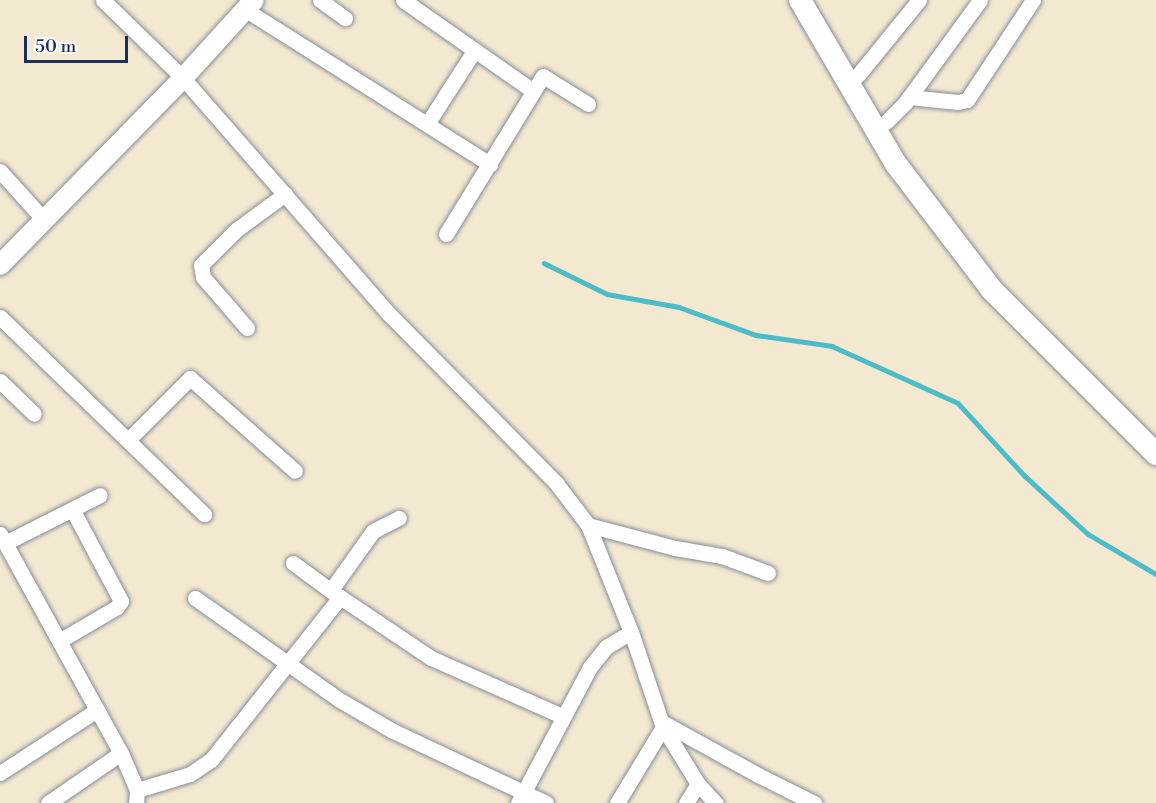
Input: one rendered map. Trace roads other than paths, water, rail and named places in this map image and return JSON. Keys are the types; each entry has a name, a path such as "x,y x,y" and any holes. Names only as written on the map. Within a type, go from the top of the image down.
{"main road":[{"path":"800,0 896,164 990,287 1156,454"},
{"path":"814,0 906,157 1001,282 1156,438"}],"street":[{"path":"103,0 183,78 389,314 556,483 588,525 631,632 663,724 698,784 716,803"},
{"path":"320,0 345,18"},
{"path":"403,0 532,91"},
{"path":"858,75 919,0"},
{"path":"886,122 909,97 981,0"},
{"path":"909,97 958,102 967,100 1033,0"},
{"path":"0,265 183,78 250,5 490,164"},
{"path":"427,124 474,51"},
{"path":"446,234 543,76 588,104"},
{"path":"0,171 45,221"},
{"path":"247,328 202,277 201,265 236,230 285,194"},
{"path":"0,317 204,514"},
{"path":"128,440 190,378 295,471"},
{"path":"0,381 34,414"},
{"path":"100,495 3,539 121,753 136,796 200,769 288,662 335,594 373,531 399,518"},
{"path":"59,641 117,607 121,601 72,509"},
{"path":"588,525 675,548 722,556 768,573"},
{"path":"293,563 431,658 562,716"},
{"path":"195,598 338,699 520,798 546,803"},
{"path":"520,798 562,716 597,656 631,632"},
{"path":"0,773 97,710"},
{"path":"617,803 663,724"},
{"path":"663,724 758,776 814,803"},
{"path":"48,803 121,753"},
{"path":"686,803 698,784"}],"waterway":[{"path":"544,263 607,294 679,307 756,335 832,346 958,403 1025,476 1088,534 1156,574"}]}
